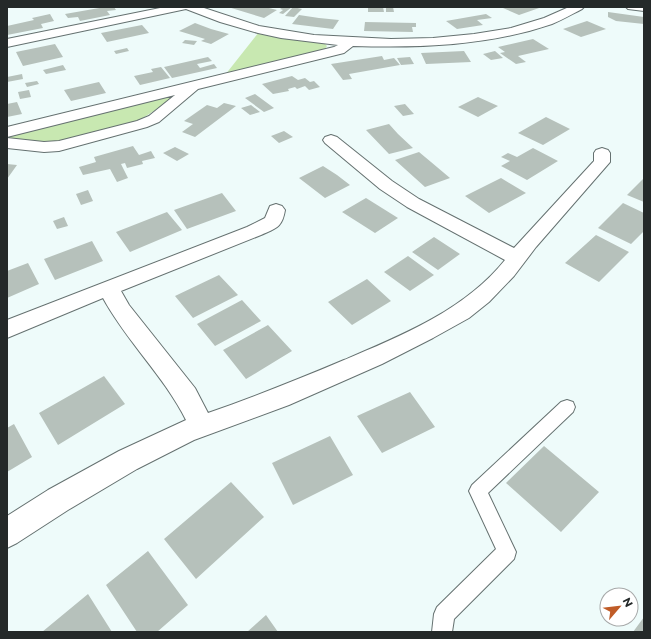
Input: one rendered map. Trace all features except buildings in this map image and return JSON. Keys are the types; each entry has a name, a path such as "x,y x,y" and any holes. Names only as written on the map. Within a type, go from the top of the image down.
{"street":[{"path":"7,43 182,7"},
{"path":"191,7 233,22 282,34 353,41 440,41 476,38 552,20 578,7"},
{"path":"632,7 644,8"},
{"path":"7,132 339,50 353,41"},
{"path":"7,144 44,147 59,146 142,124 154,119 195,85"},
{"path":"331,140 386,185 413,203 517,258"},
{"path":"7,533 58,500 128,460 185,432 280,398 374,357 425,332 461,312 481,297 517,258 529,242 602,162 602,153"},
{"path":"7,329 254,231 274,221 276,210"},
{"path":"108,288 121,311 186,395 202,426"}],"lane":[{"path":"442,632 444,614 507,552 478,491 567,407"}],"green space":[{"path":"259,32 323,42 327,46 325,49 225,75"},
{"path":"168,96 172,97 173,99 138,121 57,142 9,140 9,138 13,135"}]}
